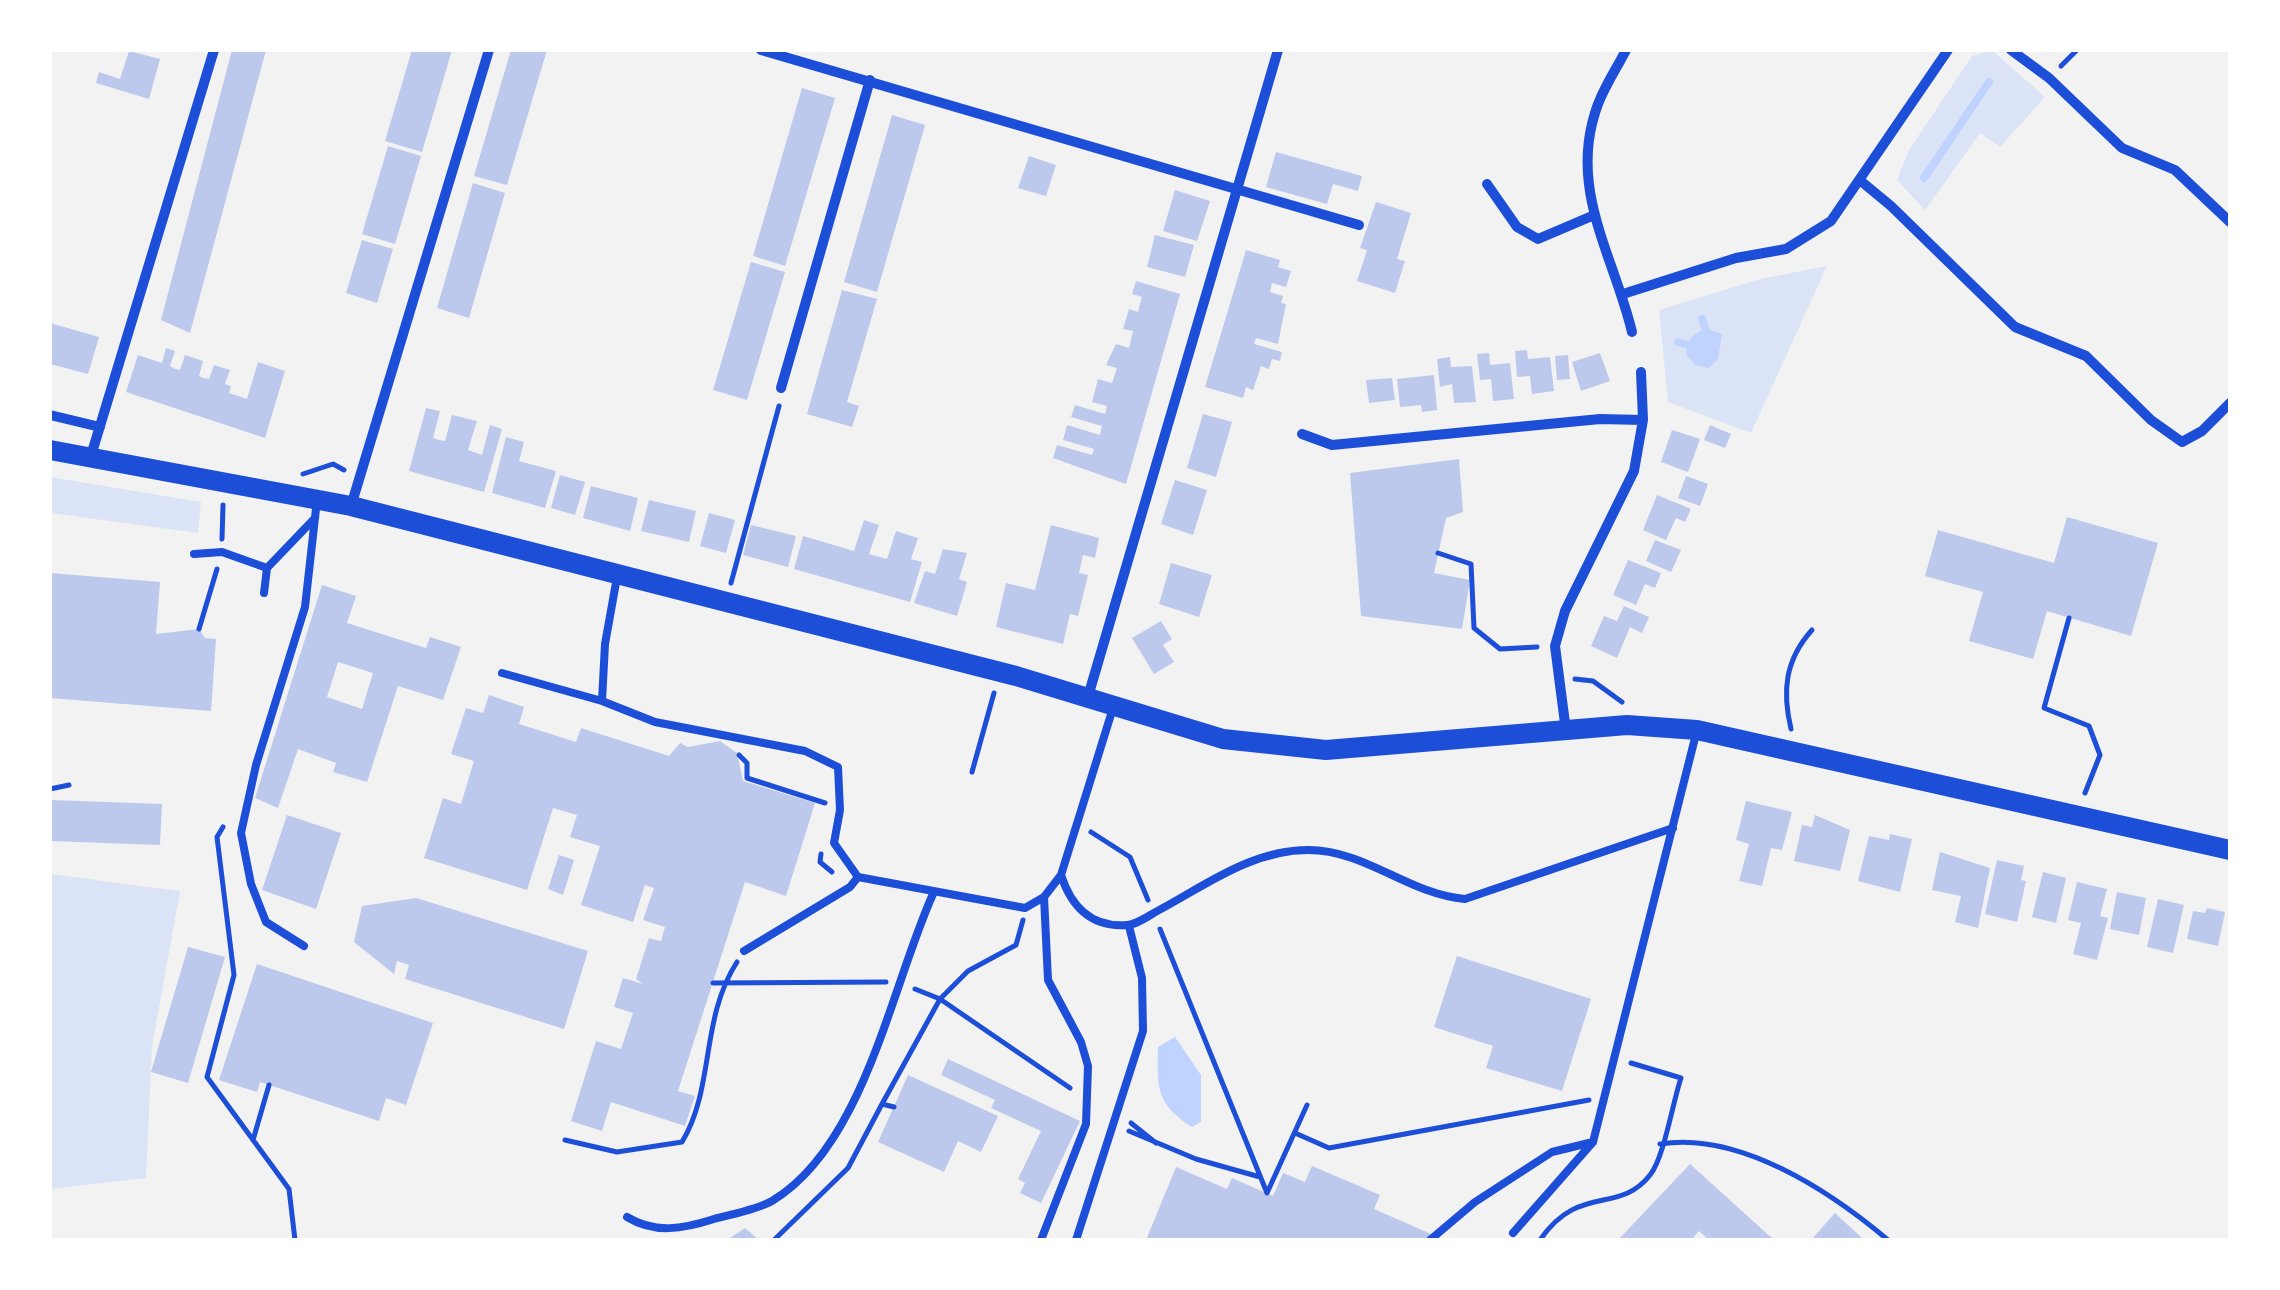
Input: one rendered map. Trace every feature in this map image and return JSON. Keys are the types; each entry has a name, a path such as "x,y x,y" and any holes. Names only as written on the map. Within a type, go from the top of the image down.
{"main road":[{"path":"50,450 316,509 350,506 1016,676 1223,738 1326,750 1627,725 1698,730 1789,742 2230,850"}],"street":[{"path":"90,458 214,50"},
{"path":"350,506 489,50"},
{"path":"761,50 1359,225"},
{"path":"1087,700 1278,50"},
{"path":"1626,50 1595,110 1584,155 1592,216 1623,294 1632,332"},
{"path":"1623,294 1736,258 1786,250 1831,221 1862,182 1948,50"},
{"path":"2010,50 2049,78 2122,148 2175,170 2230,222"},
{"path":"782,388 870,80"},
{"path":"1862,182 1892,206 2015,327 2086,356 2152,420 2182,442 2202,430 2230,402"},
{"path":"1487,184 1517,227 1538,239 1592,216"},
{"path":"1566,731 1555,646 1565,611 1634,471 1643,420 1641,372"},
{"path":"50,415 100,426"},
{"path":"1302,434 1332,445 1600,418 1643,420"}],"lane":[{"path":"264,594 267,568 316,509"},
{"path":"304,946 266,922 251,884 241,834 256,765 305,606 316,509"},
{"path":"194,554 222,552 267,568"},
{"path":"602,701 604,644 618,573"},
{"path":"502,673 602,701 655,722 805,751 838,767 840,810 834,843 858,877 933,894 1025,908 1044,897 1061,876 1113,708"},
{"path":"1513,1233 1592,1142 1698,730"},
{"path":"1061,876 1070,903 1096,920 1129,926 1257,858 1301,850 1341,851 1440,897 1465,899 1673,828"},
{"path":"744,951 850,886 858,877"},
{"path":"627,1217 646,1229 695,1225 770,1202 804,1176 831,1141 861,1084 933,894"},
{"path":"1041,1240 1086,1124 1088,1066 1081,1042 1048,980 1044,897"},
{"path":"1076,1240 1143,1032 1142,978 1129,926"},
{"path":"1430,1240 1474,1202 1552,1152 1592,1142"}],"path":[{"path":"734,574 782,388"},
{"path":"1438,553 1471,564 1474,628 1500,648 1555,646"},
{"path":"2069,618 2044,708 2089,726 2100,755 2082,800 2094,803"},
{"path":"1789,742 1787,670 1812,630"},
{"path":"1574,678 1593,682 1625,706"},
{"path":"979,689 1004,696"},
{"path":"972,772 994,694"},
{"path":"737,753 747,763 747,778 825,802 824,822"},
{"path":"50,789 68,785"},
{"path":"1094,820 1091,832 1130,857 1268,1194 1307,1105"},
{"path":"822,842 820,862 850,886"},
{"path":"774,1240 848,1168 940,999 968,971 1016,945 1024,918"},
{"path":"565,1140 617,1152 682,1142 700,1102 704,1055 722,984 744,951"},
{"path":"713,983 898,982 940,999 1055,1080 1086,1096"},
{"path":"1540,1240 1555,1218 1583,1201 1620,1198 1651,1175 1680,1078 1631,1064 1638,1038 1621,1034"},
{"path":"1295,1133 1329,1148 1590,1100 1594,1082"},
{"path":"253,1141 269,1085"},
{"path":"882,1104 894,1107"},
{"path":"1117,1111 1156,1143"},
{"path":"1112,1124 1156,1143 1261,1177"},
{"path":"1660,1144 1687,1140 1732,1148 1838,1198 1888,1240"}],"shaded area":[{"path":"1992,50 2045,97 2000,147 1980,133 1925,210 1897,180 1909,150 1972,56"},
{"path":"1827,266 1751,433 1668,402 1659,310 1760,279"},
{"path":"50,477 201,502 198,533 50,513"},
{"path":"50,874 180,891 152,1047 146,1178 50,1189"}],"water":[{"path":"1705,328 1722,334 1718,359 1709,368 1695,365 1686,354 1690,338"},
{"path":"1175,1037 1201,1075 1201,1122 1192,1127 1171,1111 1159,1084 1158,1047"}],"building":[{"path":"232,50 266,50 190,333 161,320"},
{"path":"412,50 452,50 422,152 385,141"},
{"path":"511,50 547,50 507,185 474,176"},
{"path":"129,51 160,59 149,99 96,83 99,72 120,79"},
{"path":"802,88 835,98 785,266 753,256"},
{"path":"892,115 925,125 877,292 844,282"},
{"path":"388,146 421,156 395,244 362,234"},
{"path":"1276,152 1362,176 1358,191 1333,184 1327,204 1266,187"},
{"path":"1029,156 1056,165 1046,196 1018,188"},
{"path":"473,183 505,193 469,318 437,308"},
{"path":"1175,190 1210,201 1197,241 1163,231"},
{"path":"1376,202 1411,213 1397,259 1405,261 1395,293 1357,281 1367,250 1360,248"},
{"path":"1155,235 1194,245 1185,277 1147,267"},
{"path":"362,240 393,249 377,303 346,293"},
{"path":"1246,250 1280,260 1278,267 1291,271 1286,287 1272,283 1270,292 1283,296 1281,303 1286,304 1278,344 1256,338 1254,344 1282,352 1280,361 1272,359 1269,369 1261,366 1253,390 1246,387 1243,398 1205,387"},
{"path":"751,262 785,272 747,400 713,390"},
{"path":"1136,281 1180,294 1126,484 1053,458 1057,445 1092,455 1094,449 1063,440 1067,425 1100,435 1102,426 1071,417 1075,405 1105,414 1107,406 1092,402 1098,379 1112,383 1117,368 1106,365 1116,344 1129,348 1133,331 1123,329 1129,309 1138,312 1142,297 1132,294"},
{"path":"842,290 877,299 847,402 859,406 852,427 807,414"},
{"path":"50,323 99,337 88,374 50,364"},
{"path":"166,348 175,351 170,366 175,369 180,370 185,355 203,361 199,376 203,378 209,379 214,365 230,370 225,384 231,386 229,393 247,399 258,362 285,371 265,438 126,392 138,355 162,363"},
{"path":"1527,350 1528,359 1550,357 1554,391 1532,394 1530,376 1517,377 1515,351"},
{"path":"1489,353 1490,365 1510,363 1514,399 1493,401 1491,379 1480,380 1477,354"},
{"path":"1600,353 1610,381 1581,391 1572,362"},
{"path":"1568,355 1570,379 1557,380 1555,356"},
{"path":"1450,357 1451,367 1472,366 1476,402 1454,403 1452,384 1440,387 1437,359"},
{"path":"1434,375 1437,410 1422,412 1421,405 1400,407 1397,379"},
{"path":"1392,378 1395,400 1369,403 1366,380"},
{"path":"426,408 440,411 433,438 439,440 445,441 452,415 477,421 468,450 482,455 490,425 502,429 484,492 409,471"},
{"path":"1203,414 1232,422 1216,477 1187,468"},
{"path":"1710,425 1731,434 1725,448 1704,440"},
{"path":"1672,430 1700,439 1688,472 1661,462"},
{"path":"506,437 524,442 519,461 556,471 545,508 492,493"},
{"path":"1459,459 1463,512 1446,518 1434,573 1470,580 1462,629 1361,616 1350,473"},
{"path":"560,475 585,482 575,515 551,508"},
{"path":"1686,476 1708,484 1700,506 1678,498"},
{"path":"1175,480 1207,490 1193,535 1161,524"},
{"path":"591,486 638,498 630,531 583,518"},
{"path":"1657,495 1691,509 1685,522 1676,518 1666,540 1643,530"},
{"path":"649,500 696,511 689,542 641,531"},
{"path":"709,513 735,520 726,553 700,546"},
{"path":"2067,517 2158,543 2131,636 2047,611 2033,659 1969,641 1983,592 1925,576 1938,530 2054,563"},
{"path":"864,520 879,525 869,554 887,559 896,531 918,538 911,559 922,562 910,602 794,569 803,536 854,551"},
{"path":"751,525 796,536 788,567 743,555"},
{"path":"1051,525 1099,538 1095,558 1083,555 1079,573 1088,575 1078,616 1070,614 1063,644 996,627 1006,583 1035,590"},
{"path":"1655,540 1681,550 1671,572 1646,561"},
{"path":"943,549 967,553 959,579 967,582 957,616 914,603 925,571 935,574"},
{"path":"1628,560 1661,573 1655,588 1645,584 1636,605 1613,595"},
{"path":"1171,563 1212,575 1199,617 1159,604"},
{"path":"50,573 160,582 156,634 199,629 205,638 216,639 211,711 50,698"},
{"path":"322,585 356,596 347,623 426,648 430,637 461,647 443,700 398,686 367,782 333,772 336,763 298,749 278,808 255,798","holes":["338,662 373,673 362,709 327,697"]},
{"path":"1624,606 1649,617 1642,633 1630,627 1617,658 1591,646 1604,616 1617,621"},
{"path":"1161,621 1172,639 1163,645 1174,662 1154,674 1132,638"},
{"path":"489,695 524,707 519,724 576,742 581,728 669,756 680,743 688,747 720,741 737,753 743,781 815,803 786,896 745,882 678,1091 695,1096 685,1126 611,1102 602,1131 571,1121 596,1041 621,1049 633,1013 614,1007 623,978 643,984 636,979 649,938 661,941 665,927 643,920 654,888 645,885 633,922 581,905 600,846 570,837 577,815 553,808 527,890 424,858 443,798 461,804 474,761 451,754 466,708 483,713"},
{"path":"50,800 162,804 160,845 50,841"},
{"path":"1746,801 1792,812 1782,850 1771,848 1762,886 1739,881 1749,844 1736,840"},
{"path":"287,815 341,833 316,909 262,890"},
{"path":"1815,815 1850,830 1840,871 1794,861 1802,825 1812,827"},
{"path":"1890,834 1912,839 1900,892 1858,881 1869,836 1889,840"},
{"path":"1940,852 1990,868 1978,928 1955,922 1961,896 1932,890"},
{"path":"559,855 574,860 563,895 548,889"},
{"path":"1997,860 2024,866 2021,880 2026,881 2017,922 1985,914"},
{"path":"2043,872 2066,878 2056,923 2032,917"},
{"path":"2077,882 2107,889 2100,916 2108,918 2097,960 2073,954 2081,923 2068,920"},
{"path":"2117,892 2146,898 2139,935 2110,929"},
{"path":"416,898 588,951 564,1029 405,979 409,965 397,961 394,974 354,942 362,906"},
{"path":"2158,899 2184,905 2173,953 2147,947"},
{"path":"2207,908 2225,912 2218,946 2187,939 2193,911 2205,913"},
{"path":"188,947 225,957 188,1083 151,1072"},
{"path":"1457,956 1591,999 1562,1091 1486,1068 1493,1046 1434,1027"},
{"path":"257,964 433,1023 406,1105 386,1098 379,1121 260,1082 257,1092 219,1080"},
{"path":"948,1059 1080,1121 1041,1203 1020,1193 1025,1183 1018,1179 1041,1131 991,1108 995,1100 941,1075"},
{"path":"908,1075 998,1116 981,1152 958,1141 944,1172 878,1142"},
{"path":"1690,1164 1774,1240 1709,1240 1699,1231 1691,1240 1618,1240"},
{"path":"1312,1166 1380,1195 1374,1209 1445,1240 1146,1240 1176,1167 1227,1189 1232,1178 1273,1196 1283,1173 1305,1182"},
{"path":"1835,1213 1864,1240 1811,1240"},
{"path":"745,1228 759,1240 727,1240"}],"waterway":[{"path":"1924,178 1989,82"},
{"path":"1702,319 1705,328"},
{"path":"1678,342 1688,345"}]}
